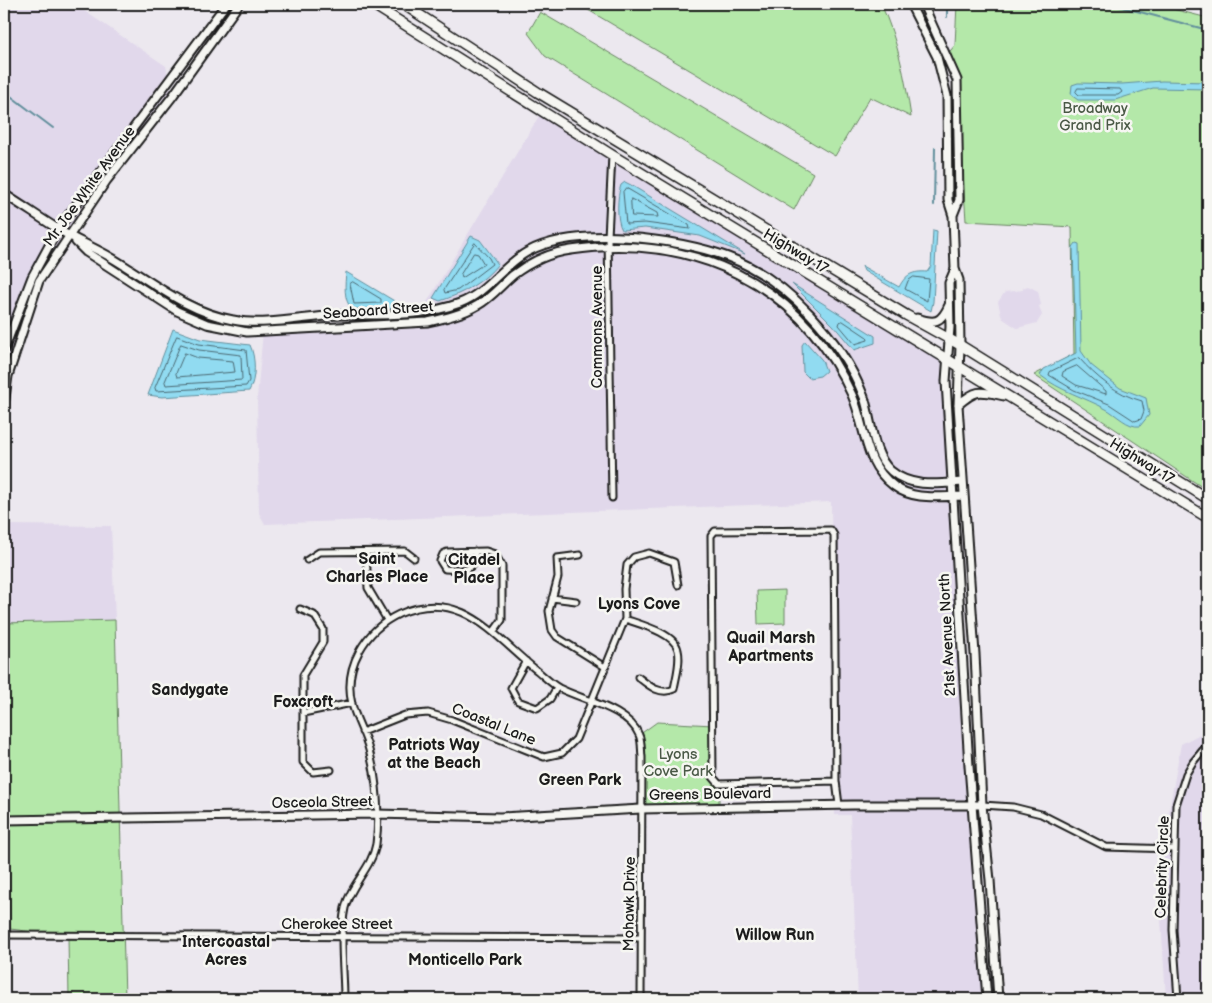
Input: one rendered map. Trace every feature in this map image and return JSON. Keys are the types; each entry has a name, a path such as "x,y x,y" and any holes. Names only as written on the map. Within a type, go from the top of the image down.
{"highway":[{"name":"Highway 17","path":"372,4 612,155 1208,518"},
{"name":"Highway 17","path":"403,4 539,93 906,315 960,345 1208,499"}],"street":[{"path":"228,4 233,12"},
{"name":"Mr. Joe White Avenue","path":"4,350 32,276 58,229 228,4"},
{"name":"Mr. Joe White Avenue","path":"4,405 8,376 39,281 107,180 172,96 239,4"},
{"name":"21st Avenue North","path":"910,4 937,57 947,96 948,200 953,216 954,269 958,280 960,345 958,406 962,482 975,654 982,805 998,999"},
{"name":"21st Avenue North","path":"924,4 956,80 959,200 953,216"},
{"name":"Commons Avenue","path":"612,155 608,237 612,498"},
{"name":"Seaboard Street","path":"4,194 58,229 111,258 186,304 203,313 235,321 438,310 475,296 502,270 530,250 582,238 653,238 690,244 731,258 774,284 803,307 820,324 838,350 864,398 879,455 890,471 911,482 962,482"},
{"name":"Seaboard Street","path":"69,235 86,252 177,311 207,324 247,332 428,322 441,319 468,311 480,304 512,276 538,259 571,250 609,247 678,253 707,261 748,277 768,290 813,332 829,352 853,397 869,455 881,474 904,492 932,498 963,496"},
{"name":"21st Avenue North","path":"954,269 949,282 949,339 946,381 972,805 987,999"},
{"path":"906,315 934,323 938,322 945,315 950,302"},
{"path":"958,406 974,392 982,390 1012,397"},
{"path":"836,781 719,784 713,777 711,536 715,531 831,530 834,535 836,781 839,806"},
{"path":"307,560 319,552 366,553 406,551 414,558"},
{"path":"476,551 474,564 466,570 445,569 440,561 443,554 447,552 476,551 495,554 502,566 502,620 494,631"},
{"path":"366,553 368,588 387,620"},
{"path":"638,677 658,690 667,692 674,689 678,670 678,649 671,638 650,627 625,619 624,589 627,566 634,557 649,553 674,562 678,584"},
{"path":"580,555 557,558 558,577 548,620 557,637 605,667"},
{"path":"552,598 576,601"},
{"name":"Greens Boulevard","path":"344,999 343,937 345,908 351,892 366,870 376,845 375,777 369,749 352,703 350,680 354,661 366,640 387,620 412,608 445,607 470,615 494,631 557,687 620,714 639,735 642,757 641,809 1013,806 1030,810 1106,847 1174,849"},
{"path":"300,609 314,615 323,629 323,642 303,675 303,762 313,772 331,770"},
{"name":"Coastal Lane","path":"362,732 405,715 428,713 452,720 544,757 562,753 576,739 625,619"},
{"path":"526,661 511,688 518,701 537,708 550,699 557,687"},
{"path":"303,713 352,703"},
{"name":"Celebrity Circle","path":"1178,999 1172,930 1176,805 1180,788 1193,762 1208,744"},
{"name":"Osceola Street","path":"4,820 376,814 500,818 641,809"},
{"name":"Mohawk Drive","path":"641,809 641,999"},
{"name":"Cherokee Street","path":"4,935 640,938"}],"shaded area":[{"path":"4,4 74,4 166,66 172,97 138,141 39,281 23,329 4,406"},
{"path":"542,111 948,358 946,381 987,999 858,999 850,815 835,815 831,502 265,524 259,513 257,398 263,331 415,322"},
{"path":"1028,286 1038,291 1042,315 1037,323 1017,328 1002,318 998,302 1005,292 1023,290 1023,288"},
{"path":"4,525 111,526 115,620 4,624"},
{"path":"1208,730 1208,999 1166,999 1158,872 1181,744"}],"green space":[{"path":"578,4 881,4 900,59 911,117 870,97 835,156"},
{"name":"Broadway Grand Prix","path":"957,4 1153,4 1208,18 1208,491 1034,375 1074,354 1072,227 966,221 957,80 947,55 955,45"},
{"path":"540,12 813,173 794,210 545,56 528,33"},
{"path":"785,590 785,623 758,624 757,591"},
{"path":"115,620 125,999 69,999 68,936 10,929 5,623"},
{"name":"Lyons Cove Park","path":"657,722 713,725 713,777 719,784 719,808 641,809 639,735"}],"water":[{"path":"1162,81 1208,82 1208,89 1153,88 1115,100 1078,100 1071,95 1072,85 1078,83 1122,84"},
{"path":"625,182 745,254 700,236 645,228 622,230 618,214 618,201 621,185"},
{"path":"933,230 937,231 931,311 864,271 862,266 899,287 907,276 918,272 927,272 931,266"},
{"path":"471,236 480,240 498,264 479,282 464,291 440,301 433,298"},
{"path":"1076,243 1079,244 1081,351 1091,365 1120,388 1146,398 1149,415 1140,426 1127,423 1106,409 1064,390 1040,375 1044,369 1076,353 1073,247"},
{"path":"346,272 396,302 398,308 352,309 346,297"},
{"path":"792,284 875,336 875,343 854,350 833,325"},
{"path":"173,329 200,339 250,345 254,368 253,381 249,391 162,397 148,395"},
{"path":"805,341 822,360 826,371 820,376 809,378 803,372 802,345"}],"waterway":[{"path":"947,4 947,17"},
{"path":"1110,4 1208,30"},
{"path":"4,91 53,128"},
{"path":"934,205 935,148"}],"district":[{"name":"Saint Charles Place","path":"377,567"},
{"name":"Citadel Place","path":"474,568"},
{"name":"Lyons Cove","path":"639,603"},
{"name":"Quail Marsh Apartments","path":"771,646"},
{"name":"Sandygate","path":"190,689"},
{"name":"Foxcroft","path":"303,701"},
{"name":"Patriots Way at the Beach","path":"434,753"},
{"name":"Green Park","path":"580,779"},
{"name":"Willow Run","path":"775,934"},
{"name":"Intercoastal Acres","path":"226,950"},
{"name":"Monticello Park","path":"465,959"}]}
